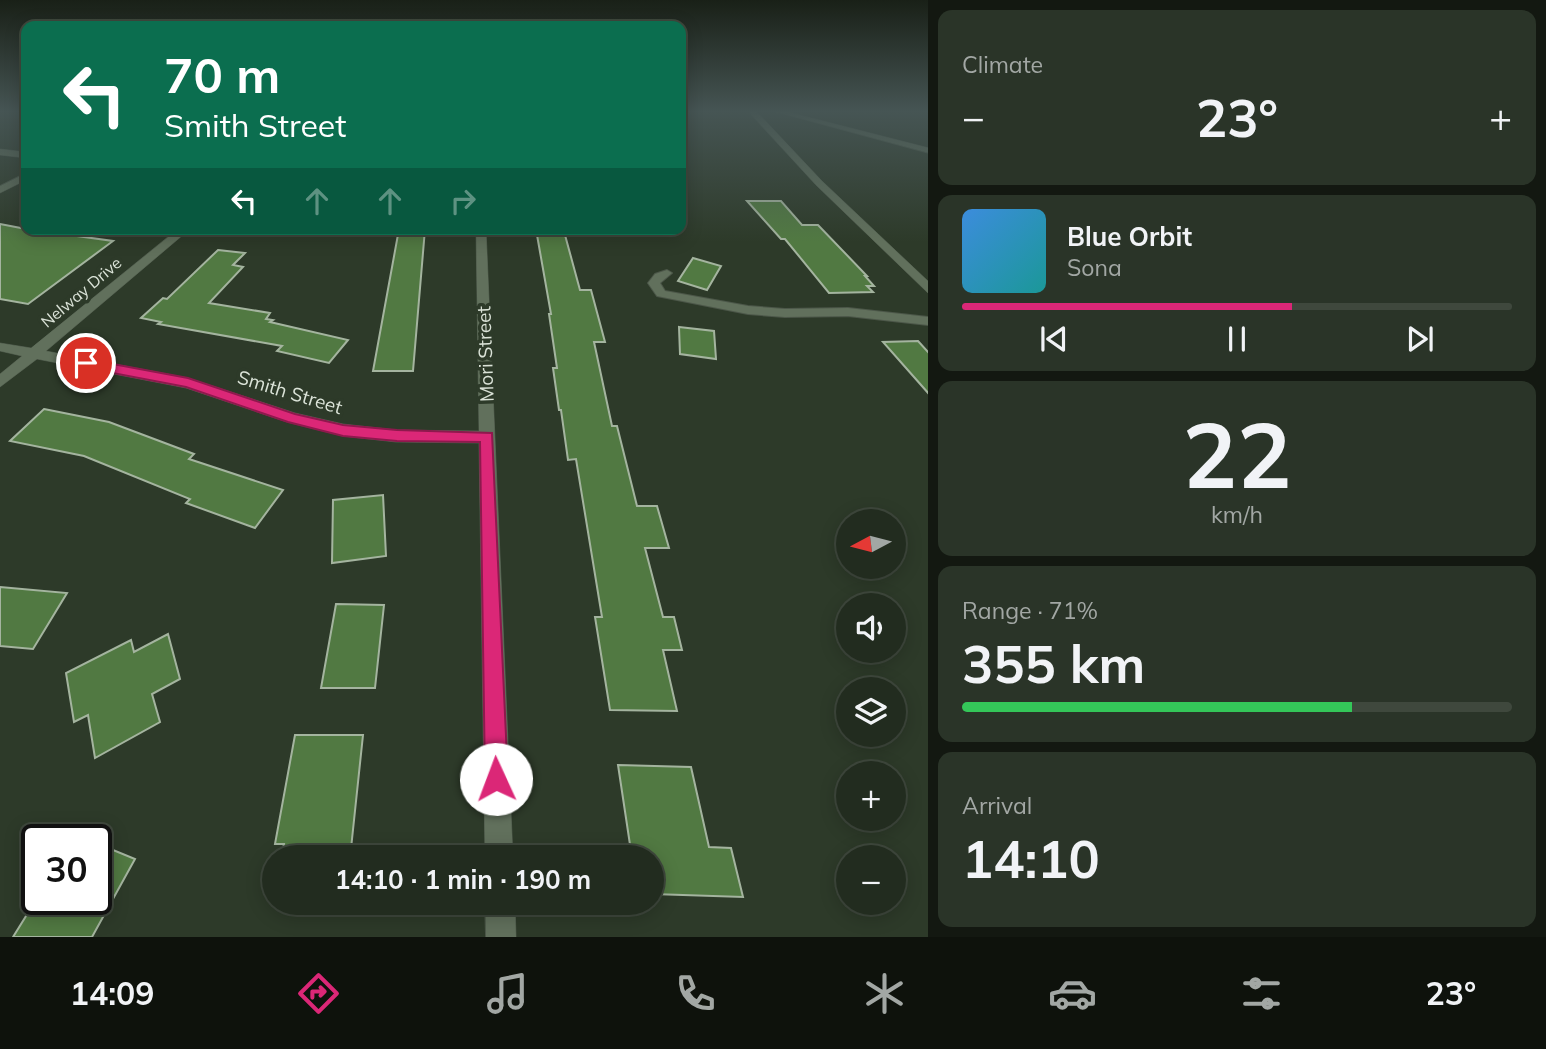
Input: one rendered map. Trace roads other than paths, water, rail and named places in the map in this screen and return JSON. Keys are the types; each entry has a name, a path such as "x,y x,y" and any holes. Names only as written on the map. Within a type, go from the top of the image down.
{"street":[{"path":"793,155 928,290"},
{"path":"0,190 21,179"},
{"name":"Nelway Drive","path":"0,382 178,235"},
{"name":"Mori Street","path":"481,235 499,845"},
{"name":"Smith Street","path":"0,347 188,383 293,418 343,430 397,436 487,437"},
{"path":"500,915 501,937"}],"lane":[{"path":"667,273 659,276 654,283 661,293 748,310 848,312 928,321"}]}
